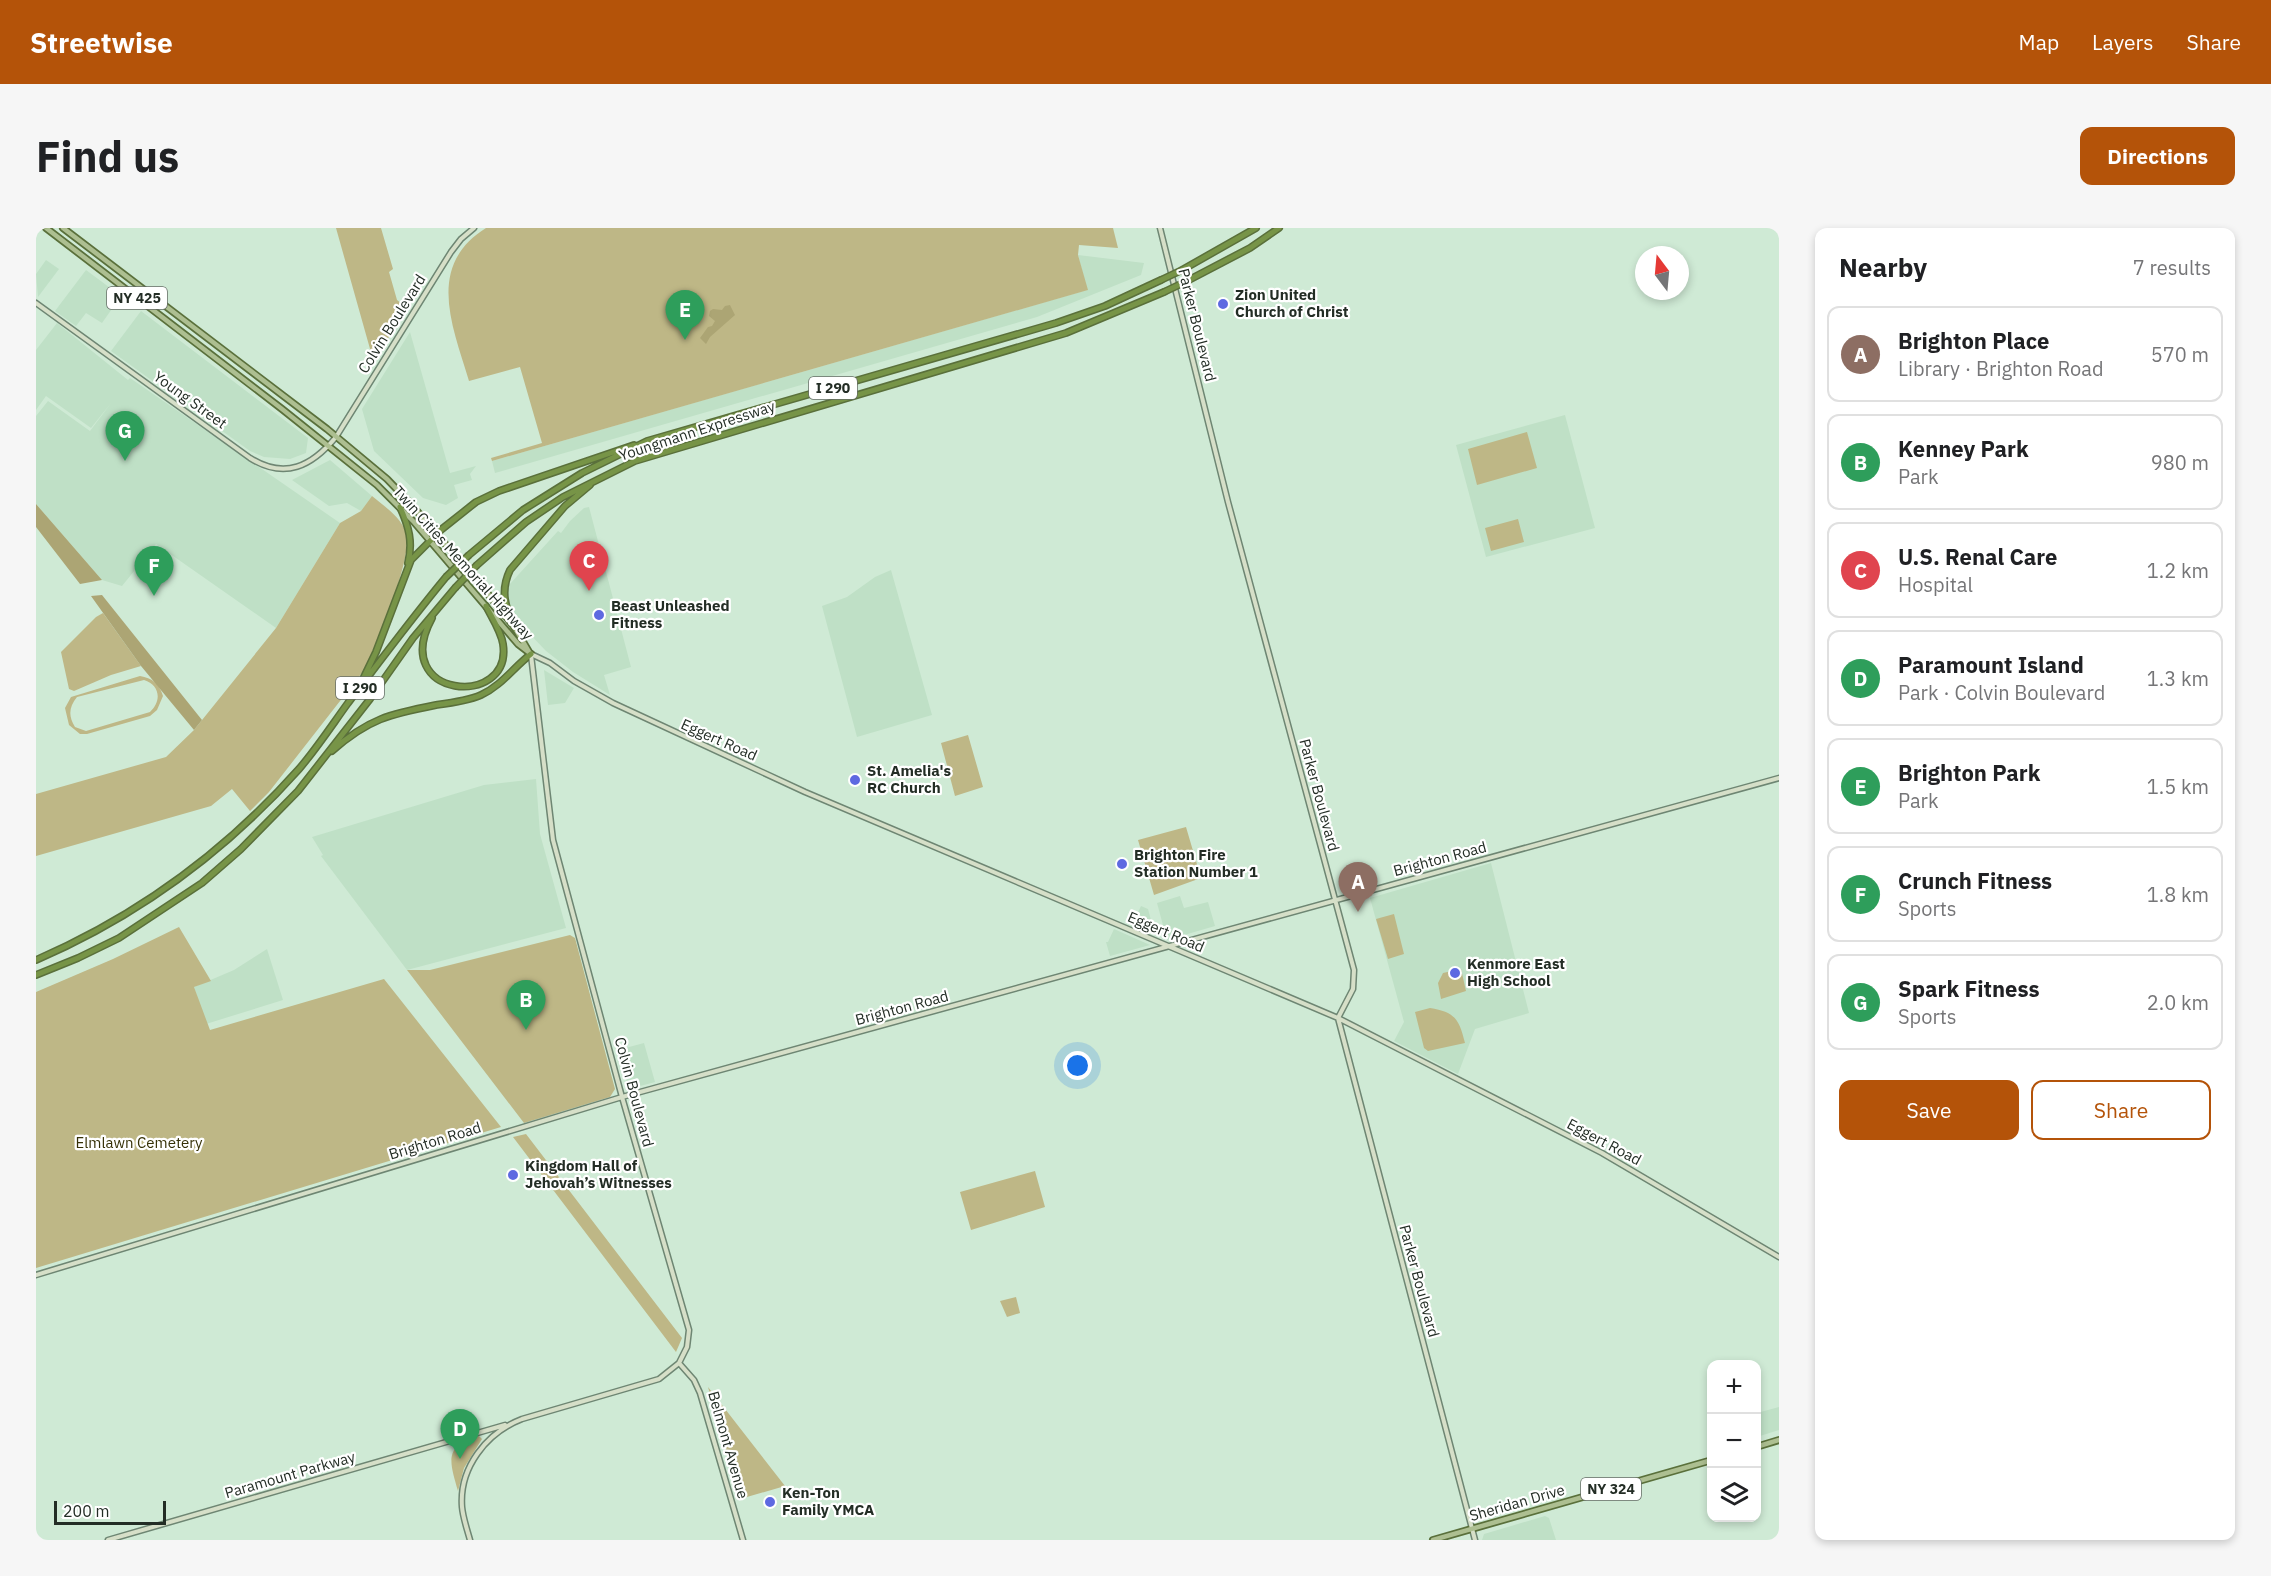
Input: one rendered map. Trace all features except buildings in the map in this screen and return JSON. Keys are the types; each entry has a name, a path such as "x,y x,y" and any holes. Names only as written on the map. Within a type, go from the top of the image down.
{"highway":[{"name":"Youngmann Expressway","path":"36,960 100,930 144,904 231,839 300,767 446,577 523,510 582,473 647,441 1056,323 1106,306 1182,270 1256,228"},
{"name":"Youngmann Expressway","path":"36,975 118,938 202,883 241,849 298,791 370,699 412,638 455,588 477,565 526,522 563,496 603,475 662,452 1066,333 1185,282 1250,248 1279,228"},
{"path":"355,694 376,652 406,572 415,555 437,534 476,502 499,491 617,449 647,441"},
{"path":"515,628 506,608 504,594 505,581 510,570 565,506 603,475"},
{"path":"400,507 410,531 411,542 406,572"},
{"path":"439,606 424,638 423,656 439,680 454,687 466,688 487,681 496,671 502,658 502,642 486,606"},
{"path":"322,760 359,728 375,720 391,714 478,696 499,683 531,654"}],"main road":[{"name":"Twin Cities Memorial Highway","path":"46,228 377,485 400,507 518,644 531,654"},
{"name":"Twin Cities Memorial Highway","path":"63,228 336,437 387,479 437,534 515,628 531,654"},
{"path":"1761,1445 1779,1440"},
{"name":"Sheridan Drive","path":"1433,1540 1707,1461"}],"street":[{"name":"Colvin Boulevard","path":"336,437 451,252 474,228"},
{"name":"Parker Boulevard","path":"1160,228 1230,514 1354,976 1353,989 1338,1018 1475,1540"},
{"name":"Young Street","path":"36,303 258,463 272,467 297,467 314,459 336,437"},
{"name":"Colvin Boulevard","path":"531,654 554,840 622,1097 689,1330 689,1339 679,1363"},
{"name":"Eggert Road","path":"531,654 550,663 596,694 653,723 805,792 1338,1018 1602,1153 1779,1257"},
{"name":"Brighton Road","path":"36,1275 622,1097 1779,778"},
{"path":"470,1540 462,1507 464,1482 476,1455 486,1441 514,1422 654,1381 668,1374 679,1363"},
{"name":"Belmont Avenue","path":"679,1363 694,1380 700,1393 743,1540"},
{"name":"Paramount Parkway","path":"108,1540 514,1422"},
{"path":"479,1432 484,1435 486,1441"}],"shaded area":[{"path":"1078,255 1144,263 1141,275 1037,317 495,473 492,461 1087,290"},
{"path":"46,260 59,269 38,297 36,274"},
{"path":"86,270 121,296 102,323 86,313 76,326 55,311"},
{"path":"730,305 735,315 710,337 706,344 700,338 715,321 709,316 710,311 722,310 725,306"},
{"path":"141,311 308,438 306,453 290,459 264,457 250,451 111,351"},
{"path":"57,323 128,380 130,378 340,523 276,628 156,544 122,586 102,580 36,504 36,416 48,401 90,431 111,403 91,428 46,396 36,410 36,350"},
{"path":"410,332 450,473 476,466 470,474 472,480 454,485 458,498 446,505 423,498 374,451 362,409"},
{"path":"1565,415 1595,528 1486,557 1456,445"},
{"path":"330,460 372,496 361,511 347,503 329,506 292,480"},
{"path":"36,504 102,580 80,584 36,527"},
{"path":"589,507 631,667 604,675 610,695 573,672 546,651 524,628 512,611 507,595 509,585 558,531 561,533 584,508"},
{"path":"891,570 932,715 857,737 822,606 847,597 875,577"},
{"path":"102,595 202,720 194,730 141,666 91,596"},
{"path":"544,670 574,688 565,703 548,705"},
{"path":"536,779 540,834 566,928 407,970 321,856 323,855 312,837 484,785"},
{"name":"Kenmore East High School","path":"1491,863 1529,1013 1475,1029 1458,1074 1394,1041 1404,1022 1370,898"},
{"path":"1180,896 1184,908 1208,902 1215,926 1167,940 1157,903"},
{"path":"1141,906 1148,909 1155,935 1132,925"},
{"path":"1114,929 1150,945 1110,956 1106,942"},
{"path":"267,949 283,1000 206,1024 194,987 234,970"},
{"path":"644,1043 655,1082 629,1089 618,1050"},
{"path":"1779,1407 1779,1430 1761,1436 1761,1412"},
{"path":"1545,1516 1549,1518 1556,1540 1482,1540 1484,1534"}],"green space":[{"path":"336,228 381,228 393,269 389,272 397,300 406,307 374,363"},
{"path":"486,228 1113,228 1118,248 1079,245 1078,255 1088,290 492,461 491,458 542,443 520,367 469,381 456,340 449,298 450,279 455,260 467,243"},
{"path":"1527,432 1537,468 1477,485 1468,449"},
{"path":"372,496 398,519 407,537 407,549 392,604 365,669 269,792 250,811 232,789 211,806 36,856 36,794 166,757 194,730 276,628 340,523 361,511"},
{"path":"1518,519 1524,542 1491,551 1485,528"},
{"path":"103,613 141,666 111,675 74,691 69,689 61,652 96,617"},
{"path":"140,676 154,682 163,696 157,710 150,716 87,734 80,734 69,725 65,708 71,697","holes":["144,680 149,682 158,694 154,708 150,712 86,731 75,727 70,712 77,697"]},
{"path":"968,735 983,787 955,796 941,743"},
{"path":"1186,827 1201,878 1154,895 1138,840"},
{"path":"1394,914 1404,954 1388,959 1376,919"},
{"name":"Elmlawn Cemetery","path":"179,927 211,981 194,987 210,1030 384,979 501,1127 36,1268 36,992 113,959"},
{"path":"570,935 575,938 615,1089 610,1097 524,1123 407,970 430,970"},
{"path":"1461,969 1466,991 1441,999 1438,983 1443,973"},
{"path":"1430,1008 1445,1012 1455,1018 1461,1028 1465,1043 1428,1051 1424,1048 1415,1012"},
{"path":"526,1134 682,1338 676,1352 513,1137"},
{"path":"1035,1171 1045,1207 971,1230 960,1192"},
{"path":"1016,1297 1020,1313 1007,1317 1000,1301"},
{"path":"708,1387 785,1486 740,1499"},
{"path":"479,1436 482,1439 464,1468 458,1491 451,1463 452,1456 460,1444"}],"place":[{"name":"Zion United Church of Christ","path":"1223,304"},
{"name":"Brighton Park","path":"685,340"},
{"name":"Spark Fitness","path":"125,461"},
{"name":"U.S. Renal Care","path":"589,591"},
{"name":"Crunch Fitness","path":"154,596"},
{"name":"Beast Unleashed Fitness","path":"599,615"},
{"name":"St. Amelia's RC Church","path":"855,780"},
{"name":"Brighton Fire Station Number 1","path":"1122,864"},
{"name":"Brighton Place","path":"1358,912"},
{"name":"Kenmore East High School","path":"1455,973"},
{"name":"Kenney Park","path":"526,1030"},
{"name":"Kingdom Hall of Jehovah’s Witnesses","path":"513,1175"},
{"name":"Paramount Island","path":"460,1459"},
{"name":"Ken-Ton Family YMCA","path":"770,1502"}]}
